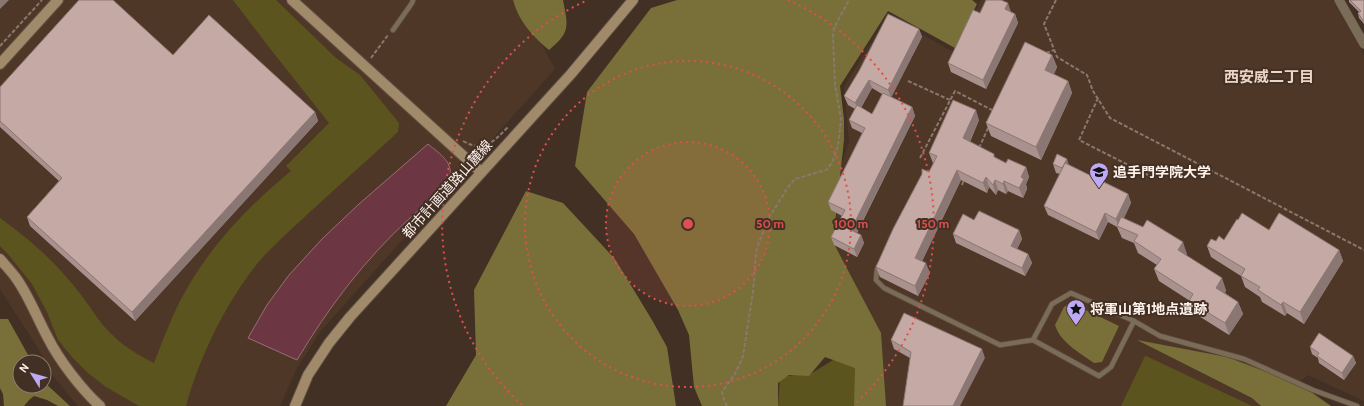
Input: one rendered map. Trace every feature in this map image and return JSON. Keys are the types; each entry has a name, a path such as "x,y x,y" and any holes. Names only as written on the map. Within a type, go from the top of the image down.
{"street":[{"path":"0,64 58,0"},
{"path":"292,0 481,172"},
{"name":"都市計画道路山麓線","path":"295,406 308,375 329,343 350,317 571,74 633,0"},
{"path":"1339,0 1364,44"},
{"path":"0,259 16,278 28,297 48,339 63,362 80,385 100,406"}],"lane":[{"path":"392,30 413,0"},
{"path":"883,257 877,270 876,280 884,288 1000,345 1033,340 1100,376 1111,367 1134,321"},
{"path":"1033,340 1052,304 1071,293 1134,321 1160,336 1244,360 1313,390 1357,406"}],"path":[{"path":"0,46 42,0"},
{"path":"727,406 722,392 735,374 743,356 753,292 756,252 770,216 788,186 796,179 826,170 829,167 838,146 841,119 835,85 833,36 834,28 849,0"},
{"path":"1056,0 1044,24 1057,57 1087,74 1093,91 1110,118 1364,250"},
{"path":"371,58 392,30"},
{"path":"1040,55 1054,50"},
{"path":"908,81 950,100"},
{"path":"920,158 955,91 996,112"},
{"path":"1098,98 1079,140 1148,175"},
{"path":"461,140 473,147 486,146 499,136 510,124"},
{"path":"977,152 989,125"},
{"path":"962,185 965,178"}],"shaded area":[{"path":"0,0 518,0 555,69 320,332 297,368 280,406 78,406 52,374 52,354 41,354 0,289"},
{"path":"233,0 276,0 336,58 360,75 399,123 398,132 306,215 262,258 238,291 216,328 199,367 186,406 139,406 106,387 88,373 58,340 47,312 32,284 0,246 0,218 27,239 60,270 99,320 117,339 131,350 154,363 169,324 180,301 202,264 243,215 291,171 286,166 329,123"},
{"path":"513,0 563,0 567,22 566,28 561,38 549,50 537,40 527,28 518,14"},
{"path":"677,0 972,0 977,4 955,48 888,11 840,86 844,119 844,140 833,242 881,333 886,406 854,406 855,368 825,357 809,376 789,375 778,383 778,406 702,406 694,387 689,335 678,310 634,234 575,166 587,92 651,8"},
{"name":"追手門学院大学","path":"981,0 1333,0 1364,55 1364,401 1308,375 1298,383 1288,406 878,406 819,237 849,141 844,87 888,15 955,53"},
{"path":"428,144 442,155 448,164 450,174 447,184 393,234 363,267 321,322 297,360 248,338 267,305 289,275 323,238 359,204"},
{"path":"526,191 563,203 615,259 667,347 676,406 446,406 476,355 474,290"},
{"path":"1071,303 1119,326 1102,362 1094,363 1071,347 1061,337 1055,325 1064,307"},
{"path":"0,319 8,319 28,354 12,354 12,394 52,394 52,389 70,406 58,406 47,400 34,396 24,406 4,406 3,394 0,388"},
{"path":"1137,340 1227,357 1301,385 1331,406 1261,406 1252,398"},
{"path":"843,354 872,358 868,406 778,406 780,377 812,373"},
{"path":"1146,356 1252,406 1121,406"}],"building":[{"path":"79,0 113,0 173,55 209,15 315,112 132,312 27,217 62,178 0,121 0,87"},
{"path":"986,0 1001,0 1008,3 1005,9 1015,14 983,80 948,63 973,10 980,13"},
{"path":"1350,0 1364,0 1364,22 1358,13 1361,11"},
{"path":"888,14 919,29 888,90 869,80 855,103 844,96 859,71"},
{"path":"1025,42 1052,55 1045,70 1068,81 1036,147 986,123"},
{"path":"883,93 912,107 851,230 861,235 854,249 831,237 845,210 828,202 865,128 849,120 857,105 872,114"},
{"path":"953,100 976,110 963,138 994,154 994,157 1006,163 1008,159 1026,167 1021,177 1024,179 1019,188 1004,181 1003,184 995,180 993,185 986,177 983,183 957,170 915,258 926,263 915,286 876,267 893,229 922,174 922,169 929,172 937,156 929,153"},
{"path":"1057,154 1067,159 1062,168 1053,164"},
{"path":"1065,163 1128,194 1116,219 1105,213 1096,232 1044,206"},
{"path":"979,211 1019,230 1011,246 1028,254 1022,268 953,234 963,214 974,220"},
{"path":"1242,213 1269,230 1279,213 1339,250 1300,312 1283,302 1281,305 1258,290 1260,287 1241,276 1245,269 1207,246 1211,239 1216,241 1219,236 1224,240"},
{"path":"1121,217 1143,227 1147,220 1183,242 1178,250 1222,278 1216,288 1238,302 1225,323 1189,301 1193,294 1154,269 1161,259 1134,241 1138,235 1117,226"},
{"path":"904,313 982,349 953,406 903,406 911,352 891,340"},
{"path":"1319,333 1353,356 1342,373 1317,356 1319,353 1310,347"}],"place":[{"name":"追手門学院大学","path":"1099,189"},
{"name":"将軍山第1地点遺跡","path":"1076,326"}],"district":[{"name":"西安威二丁目","path":"1269,77"}]}
